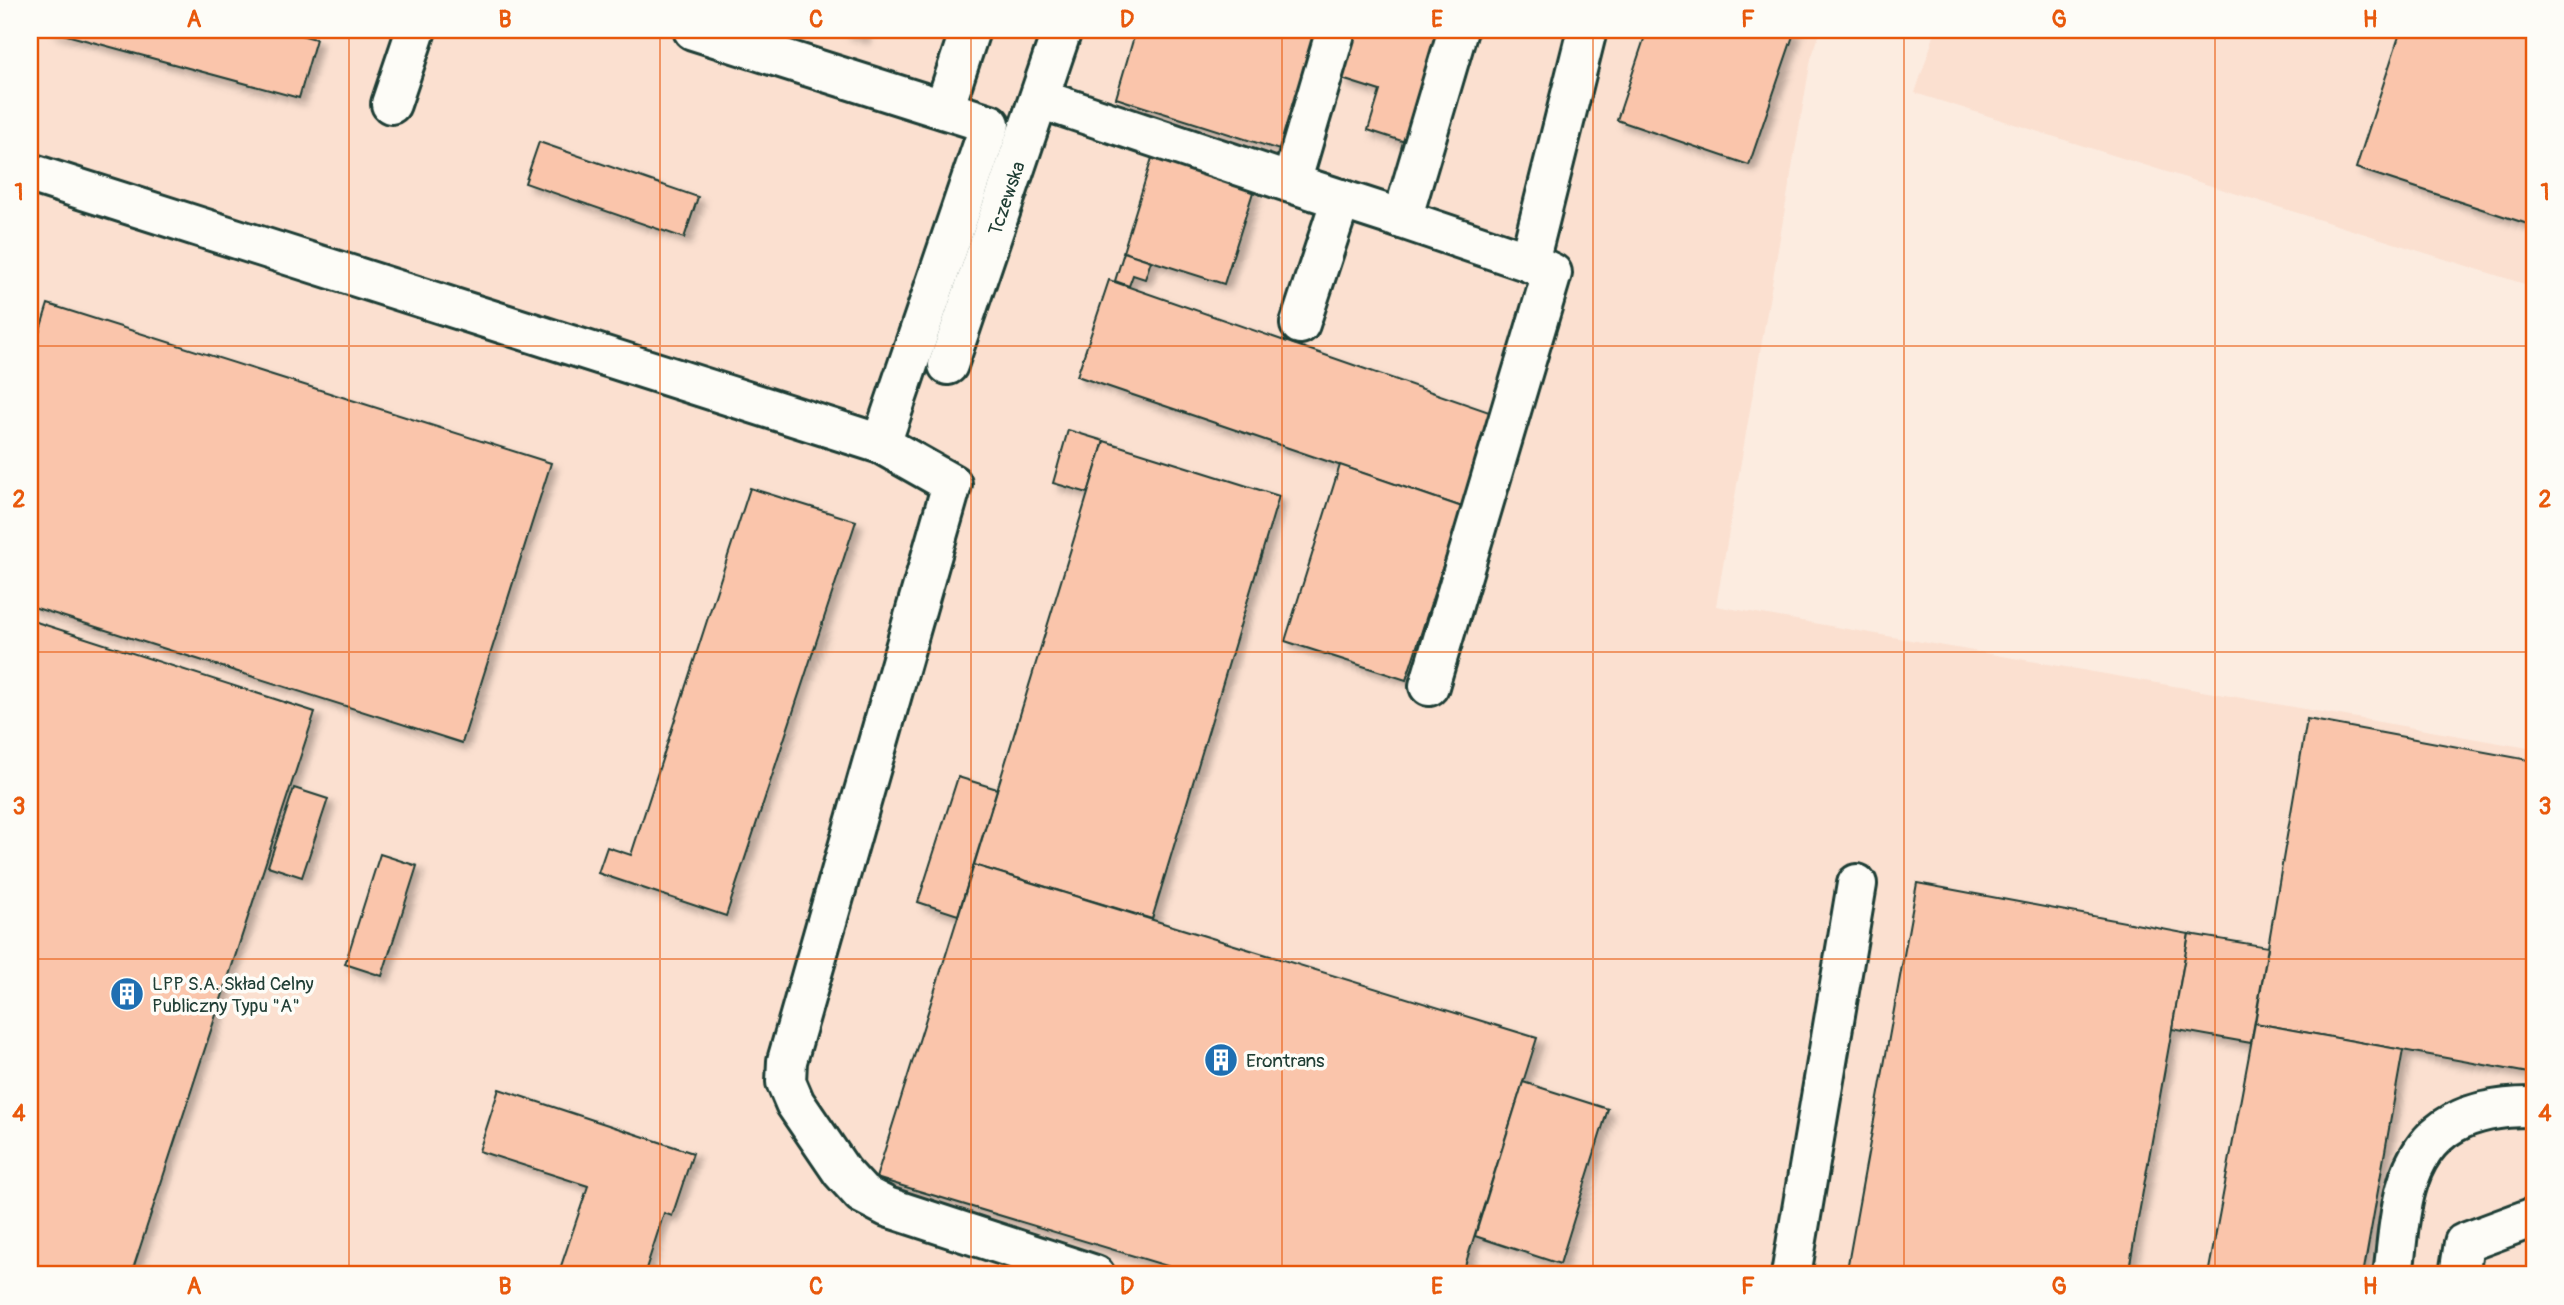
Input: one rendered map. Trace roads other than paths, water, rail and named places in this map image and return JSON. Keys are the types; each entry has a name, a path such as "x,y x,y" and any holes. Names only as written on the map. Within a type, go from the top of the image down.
{"street":[{"path":"391,104 416,30"},
{"path":"693,30 990,124 881,444"},
{"path":"944,109 970,30"},
{"name":"Tczewska","path":"948,365 1062,30"},
{"path":"1291,183 1336,30"},
{"path":"1402,219 1458,30"},
{"path":"1529,262 1587,30"},
{"path":"1040,99 1529,262 1552,273 1429,686"},
{"path":"30,173 881,444 952,484 787,1060 786,1082 795,1103 842,1172 862,1194 887,1207 1095,1275"},
{"path":"1300,324 1341,199"},
{"path":"1791,1275 1857,884"},
{"path":"2393,1275 2406,1189 2420,1154 2443,1129 2473,1113 2508,1107 2534,1107"},
{"path":"2459,1275 2464,1242 2534,1217"}],"place":[{"name":"LPP S.A. Skład Celny Publiczny Typu \"A\"","path":"127,994"},
{"name":"Erontrans","path":"1221,1060"}]}
